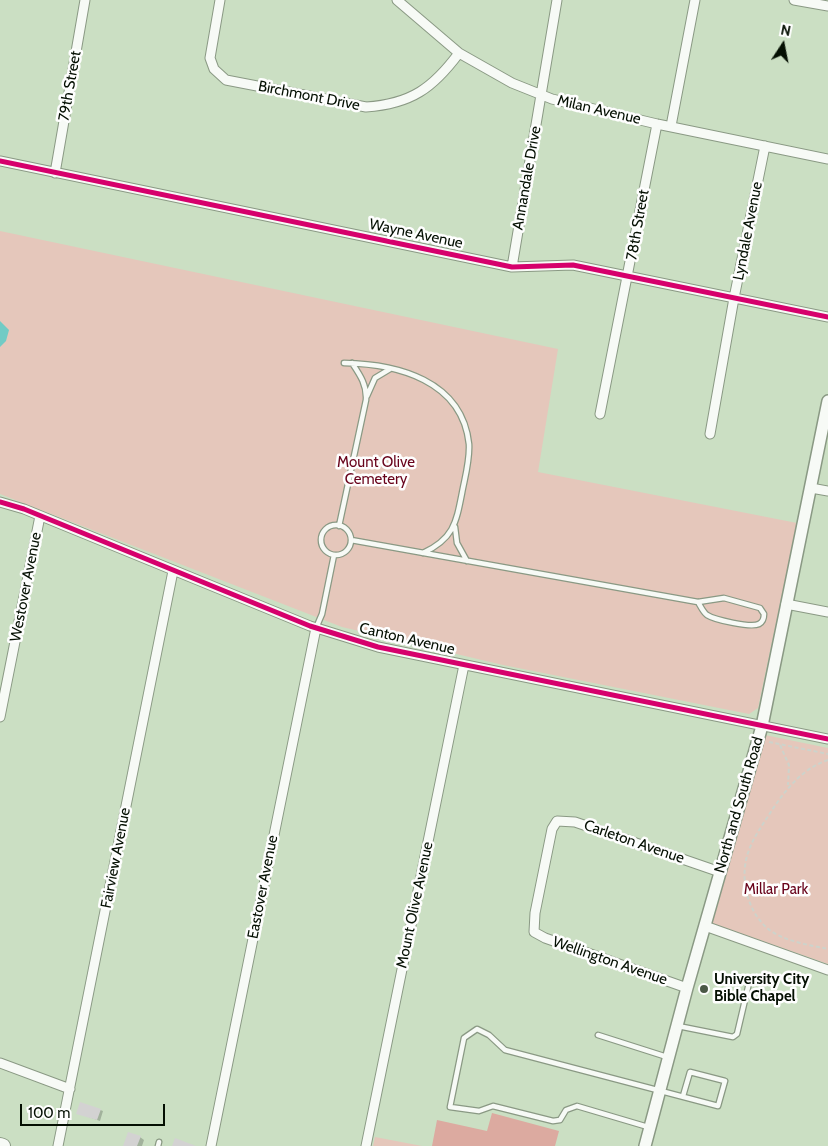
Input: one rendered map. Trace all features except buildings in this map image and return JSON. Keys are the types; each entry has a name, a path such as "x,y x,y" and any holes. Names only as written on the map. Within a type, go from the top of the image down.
{"street":[{"name":"79th Street","path":"55,173 85,0"},
{"name":"Birchmont Drive","path":"220,0 210,58 214,69 226,80 366,107 385,106 415,97 443,75 459,53"},
{"name":"Milan Avenue","path":"397,0 459,53 512,83 552,99 656,124 828,158"},
{"name":"Annandale Drive","path":"512,267 557,0"},
{"path":"671,126 695,0"},
{"path":"794,0 828,6"},
{"name":"78th Street","path":"600,414 629,276 656,124"},
{"name":"Lyndale Avenue","path":"710,434 734,298 765,146"},
{"name":"Wayne Avenue","path":"0,161 512,267 573,265 828,317"},
{"name":"North and South Road","path":"645,1146 687,988 762,726 828,401"},
{"path":"810,488 828,491"},
{"name":"Canton Avenue","path":"0,502 40,516 316,628 378,646 828,738"},
{"name":"Westover Avenue","path":"0,717 40,516"},
{"name":"Fairview Avenue","path":"58,1146 172,571"},
{"path":"786,604 828,612"},
{"name":"Eastover Avenue","path":"211,1146 316,628"},
{"name":"Mount Olive Avenue","path":"366,1146 464,665"},
{"name":"Carleton Avenue","path":"534,932 535,913 552,829 557,821 575,822 720,872"},
{"path":"705,926 828,970"},
{"name":"Wellington Avenue","path":"534,932 545,938 687,988"},
{"path":"0,1063 70,1089"}],"lane":[{"path":"344,363 392,368 419,377 438,388 457,410 466,432 468,458 455,526 457,543 467,561"},
{"path":"352,363 364,383 366,400"},
{"path":"339,526 366,400 375,378 392,368"},
{"path":"339,526 347,531 351,540 344,553 334,555 326,550 322,538 330,527 339,526"},
{"path":"422,553 444,540 455,526"},
{"path":"351,540 698,602 724,598 752,604 760,608 764,614 763,619 760,624 752,626 714,618 705,614 698,602"},
{"path":"316,628 322,614 334,555"},
{"path":"677,1026 733,1037 737,1034 750,983"},
{"path":"650,1127 577,1106 566,1110 560,1120 553,1122 494,1106 479,1111 450,1107 464,1038 477,1029 489,1035 505,1050 718,1106 725,1081 690,1072 683,1096"},
{"path":"598,1035 668,1058"}],"path":[{"path":"768,742 828,754"},
{"path":"780,744 788,765 788,787"},
{"path":"828,760 803,774 788,787 760,829 749,850 745,864 747,895 759,920 774,933 828,949"}],"green space":[{"name":"Mount Olive Cemetery","path":"0,231 558,349 538,472 797,523 758,708 749,714 503,665 342,627 0,494"},
{"name":"Millar Park","path":"765,735 828,748 828,964 711,923"},
{"path":"375,1137 422,1146 373,1146"}],"shaded area":[{"path":"492,1113 559,1131 555,1146 432,1146 437,1120 487,1131"}],"water":[{"path":"0,321 9,330 6,341 0,347"}],"cycle path":[{"path":"0,161 512,267 573,265 828,317"},
{"path":"0,502 24,509 310,626 378,647 828,739"}],"place":[{"name":"University City Bible Chapel","path":"704,989"}]}
